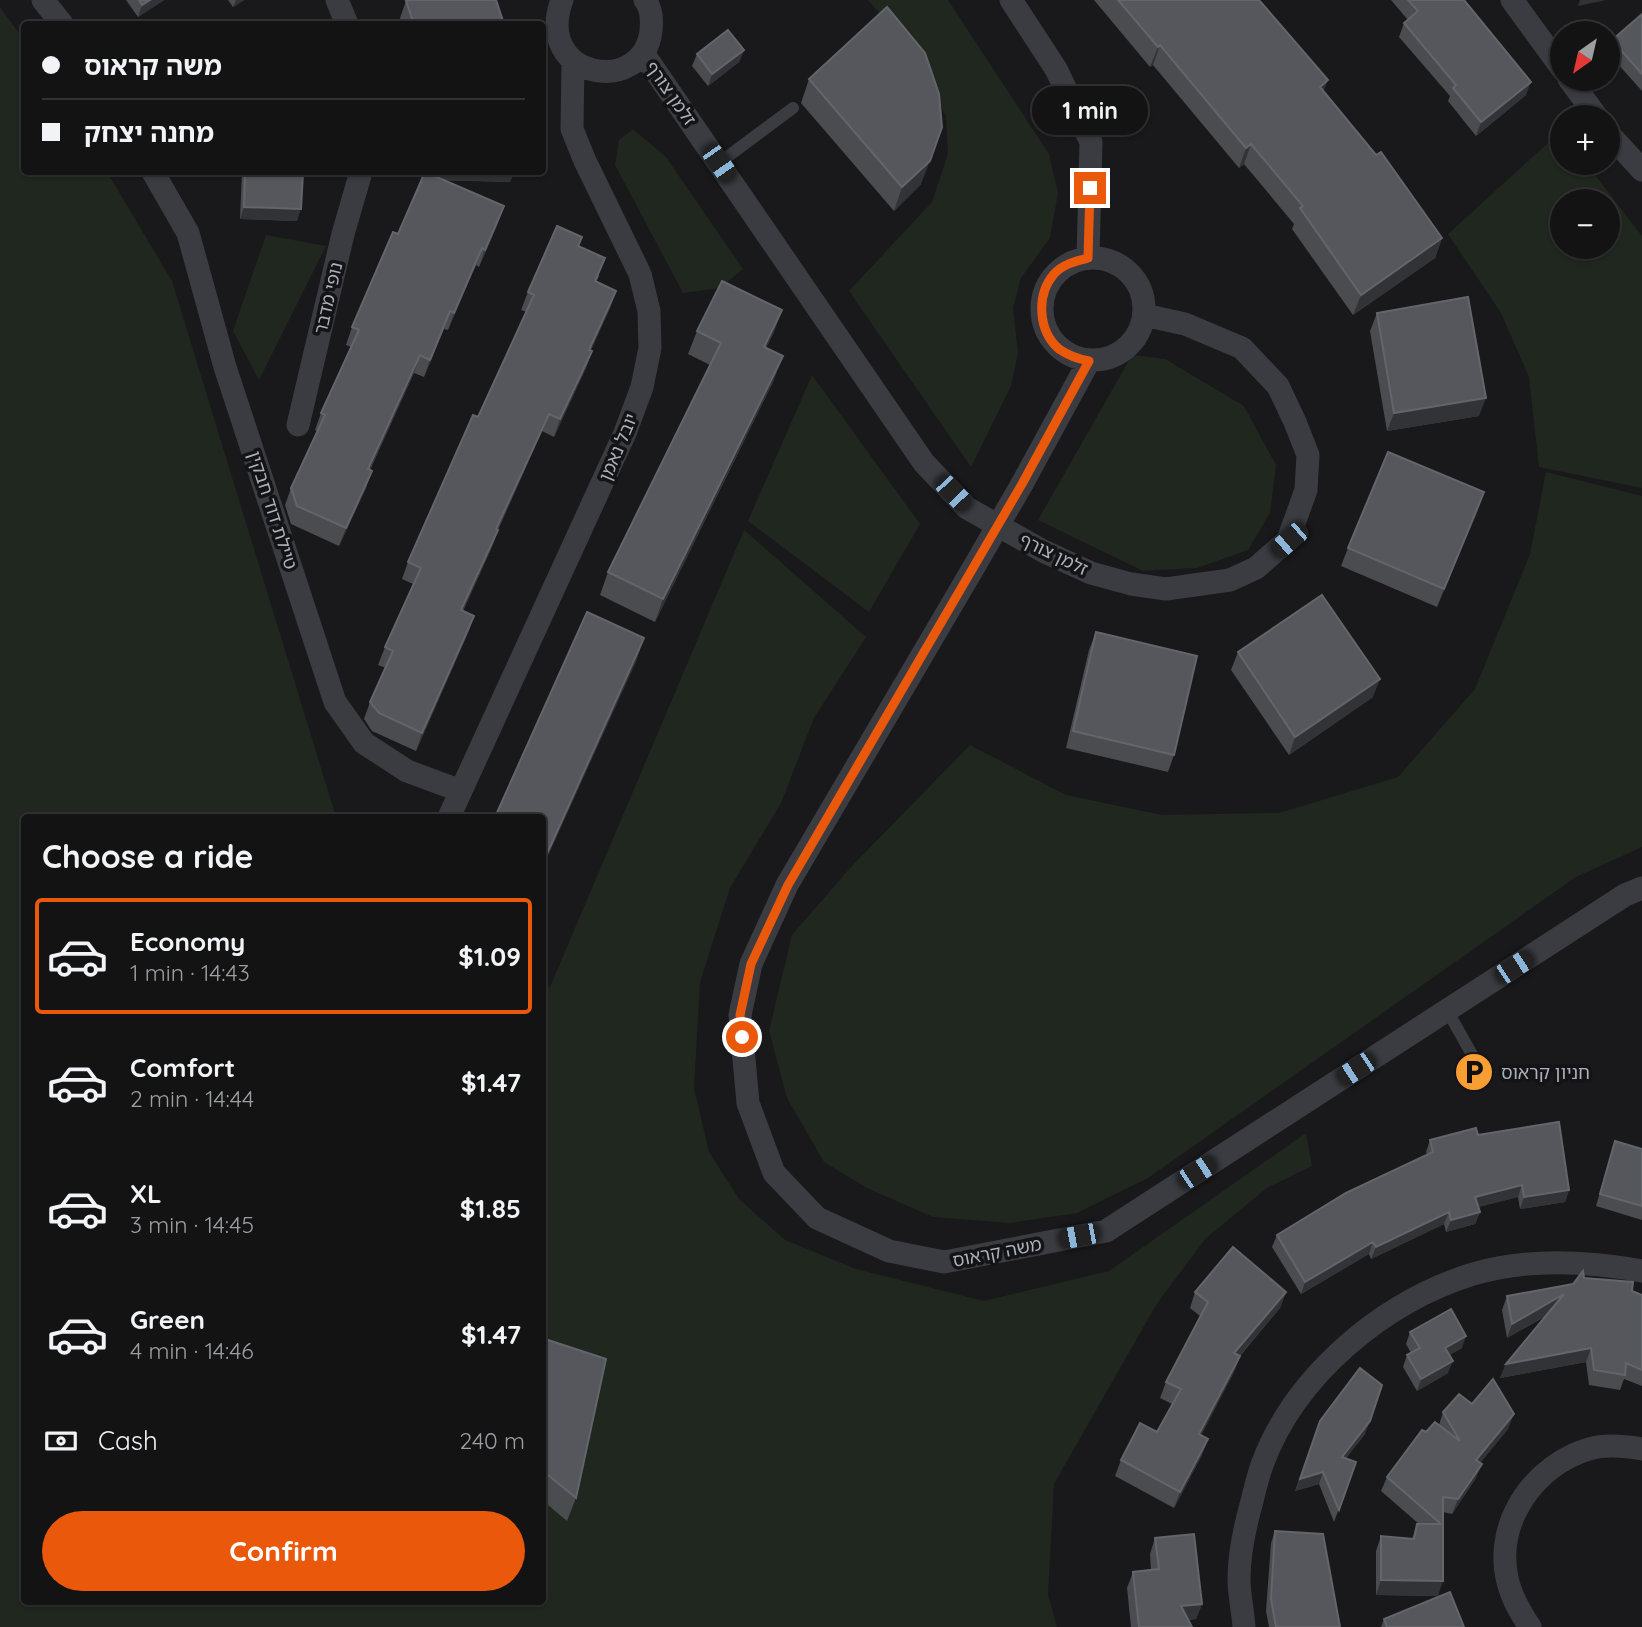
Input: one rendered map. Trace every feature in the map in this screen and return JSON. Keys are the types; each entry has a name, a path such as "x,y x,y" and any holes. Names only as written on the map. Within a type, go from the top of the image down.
{"street":[{"path":"43,0 60,21"},
{"path":"337,0 346,21"},
{"path":"562,0 556,15 556,33 562,48 573,61 587,69 604,72 620,70 643,53 650,38 652,21 645,0"},
{"path":"1012,0 1056,69 1091,142 1088,258"},
{"path":"1512,0 1550,52"},
{"name":"זלמן צורף","path":"643,53 924,463 967,508 1043,551 1104,577 1166,589 1230,580 1256,568 1289,540 1306,490 1308,455 1278,386 1242,348 1185,324 1144,315"},
{"name":"יובל נאמן","path":"450,814 625,433 642,387 650,348 649,311 640,274 572,130 573,61"},
{"path":"1620,146 1642,170"},
{"name":"טיילת דוד חבקין","path":"155,175 188,233 225,367 335,702 364,743 407,771 461,791"},
{"name":"נופי מדבר","path":"298,425 342,234 360,175"},
{"path":"1088,258 1106,259 1122,267 1135,279 1143,297 1144,315 1139,332 1129,347 1114,357 1089,361 1072,357 1057,347 1046,332 1041,307 1045,289 1054,274 1069,263 1088,258"},
{"name":"משה קראוס","path":"1089,361 1022,484 788,885 751,964 740,1015 748,1103 774,1173 817,1218 889,1251 944,1262 1106,1231 1625,895 1642,888"},
{"path":"1244,1627 1239,1580 1244,1529 1263,1464 1284,1420 1316,1376 1378,1319 1421,1294 1474,1274 1524,1264 1585,1263 1642,1271"},
{"path":"1530,1627 1517,1608 1507,1578 1505,1557 1508,1531 1519,1503 1536,1480 1561,1460 1590,1448 1622,1446 1642,1449"}],"lane":[{"path":"719,163 793,108"},
{"path":"1447,1010 1479,1067"}],"shaded area":[{"path":"868,0 948,0 1049,154 1058,193 1050,238 1021,278 1013,308 1018,353 1011,386 971,467 849,291 932,202 948,154 946,117 919,58"},
{"path":"0,7 21,36 21,175 109,175 172,281 335,814 21,814 21,1605 546,1605 546,988 550,987 744,530 866,637 814,718 781,803 730,888 700,982 694,1088 709,1152 739,1199 785,1240 856,1269 984,1301 1109,1271 1306,1133 1312,1166 1267,1188 1206,1238 1156,1305 1054,1484 1048,1595 1057,1627 0,1627"},
{"path":"633,129 666,157 743,269 720,288 683,293 615,165 619,140"},
{"path":"1550,141 1550,175 1595,175 1606,189 1550,189 1550,259 1620,259 1620,207 1642,236 1642,488 1539,467 1529,377 1501,313 1448,234"},
{"path":"266,235 326,246 259,380 233,331"},
{"path":"1132,355 1165,359 1244,406 1276,465 1270,513 1248,550 1197,568 1143,571 1038,520"},
{"path":"812,375 920,524 869,612 748,521"},
{"path":"1546,472 1642,496 1642,847 1576,877 1148,1178 1077,1213 1010,1223 933,1217 867,1188 824,1162 787,1098 769,1031 792,935 850,868 970,745 1066,795 1162,815 1279,813 1398,777 1475,689 1530,554"}],"building":[{"path":"496,0 503,21 413,21 406,1"},
{"path":"1118,0 1259,0 1328,80 1320,87 1376,155 1381,152 1442,238 1361,295 1300,208 1303,206 1251,144 1246,148 1160,45 1158,47"},
{"path":"1408,0 1464,0 1531,82 1481,122 1453,88 1456,85 1404,23 1418,11"},
{"path":"887,7 925,53 939,94 942,127 930,161 902,187 809,79"},
{"path":"1642,14 1642,74 1620,49 1620,33"},
{"path":"728,30 744,50 712,74 697,54"},
{"path":"245,175 303,175 301,209 244,207"},
{"path":"424,175 432,175 504,206 485,250 482,248 454,313 450,311 430,360 420,355 368,469 372,471 346,528 297,506 291,488 325,415 321,413 359,330 352,327 393,232 398,234"},
{"path":"557,226 582,237 578,246 605,258 595,281 616,291 560,419 549,414 496,529 498,530 461,610 474,616 422,733 379,713 370,702 393,651 385,647 421,568 408,562 473,415 478,417 534,295 528,292"},
{"path":"722,281 782,310 764,347 783,356 663,599 608,572 721,343 697,331"},
{"path":"1468,297 1486,398 1394,413 1377,313"},
{"path":"1388,452 1484,492 1444,589 1348,548"},
{"path":"1322,595 1380,679 1295,737 1238,652"},
{"path":"587,612 644,638 546,856 546,814 496,814"},
{"path":"1096,632 1197,656 1174,755 1073,731"},
{"path":"1559,1122 1569,1190 1524,1197 1522,1185 1475,1197 1480,1212 1451,1220 1449,1212 1376,1247 1373,1242 1305,1282 1277,1235 1346,1193 1433,1152 1430,1140 1476,1128 1478,1135"},
{"path":"1615,1141 1642,1149 1642,1206 1600,1194"},
{"path":"1233,1247 1286,1292 1234,1353 1240,1356 1199,1434 1208,1439 1180,1492 1121,1460 1140,1423 1157,1432 1181,1389 1166,1382 1208,1302 1195,1292"},
{"path":"1583,1271 1584,1278 1633,1282 1632,1291 1642,1295 1642,1370 1626,1363 1625,1375 1594,1370 1591,1348 1506,1364 1564,1294 1512,1324 1507,1296 1573,1284"},
{"path":"1451,1309 1466,1336 1445,1348 1453,1361 1421,1379 1407,1355 1420,1348 1410,1332"},
{"path":"546,1339 606,1359 576,1498 546,1473"},
{"path":"1360,1368 1382,1385 1370,1421 1342,1457 1356,1462 1339,1510 1323,1472 1300,1479 1320,1421"},
{"path":"1493,1379 1514,1414 1476,1460 1482,1464 1458,1499 1443,1497 1443,1581 1381,1580 1381,1536 1414,1539 1417,1524 1441,1524 1387,1477 1422,1430 1426,1432 1435,1422 1460,1441 1443,1412 1459,1394 1472,1404"},
{"path":"1275,1531 1323,1534 1340,1627 1276,1627 1271,1599"},
{"path":"1194,1534 1202,1604 1181,1606 1192,1627 1139,1627 1133,1572 1159,1569 1155,1538"},
{"path":"1450,1592 1464,1627 1387,1627 1384,1619"}],"place":[{"name":"חניון קראוס","path":"1474,1072"}],"route":[{"path":"742,1037 740,1015 751,964 788,885 1022,484 1089,361 1072,357 1057,347 1046,332 1041,307 1045,289 1054,274 1069,263 1088,258 1090,188"}]}
